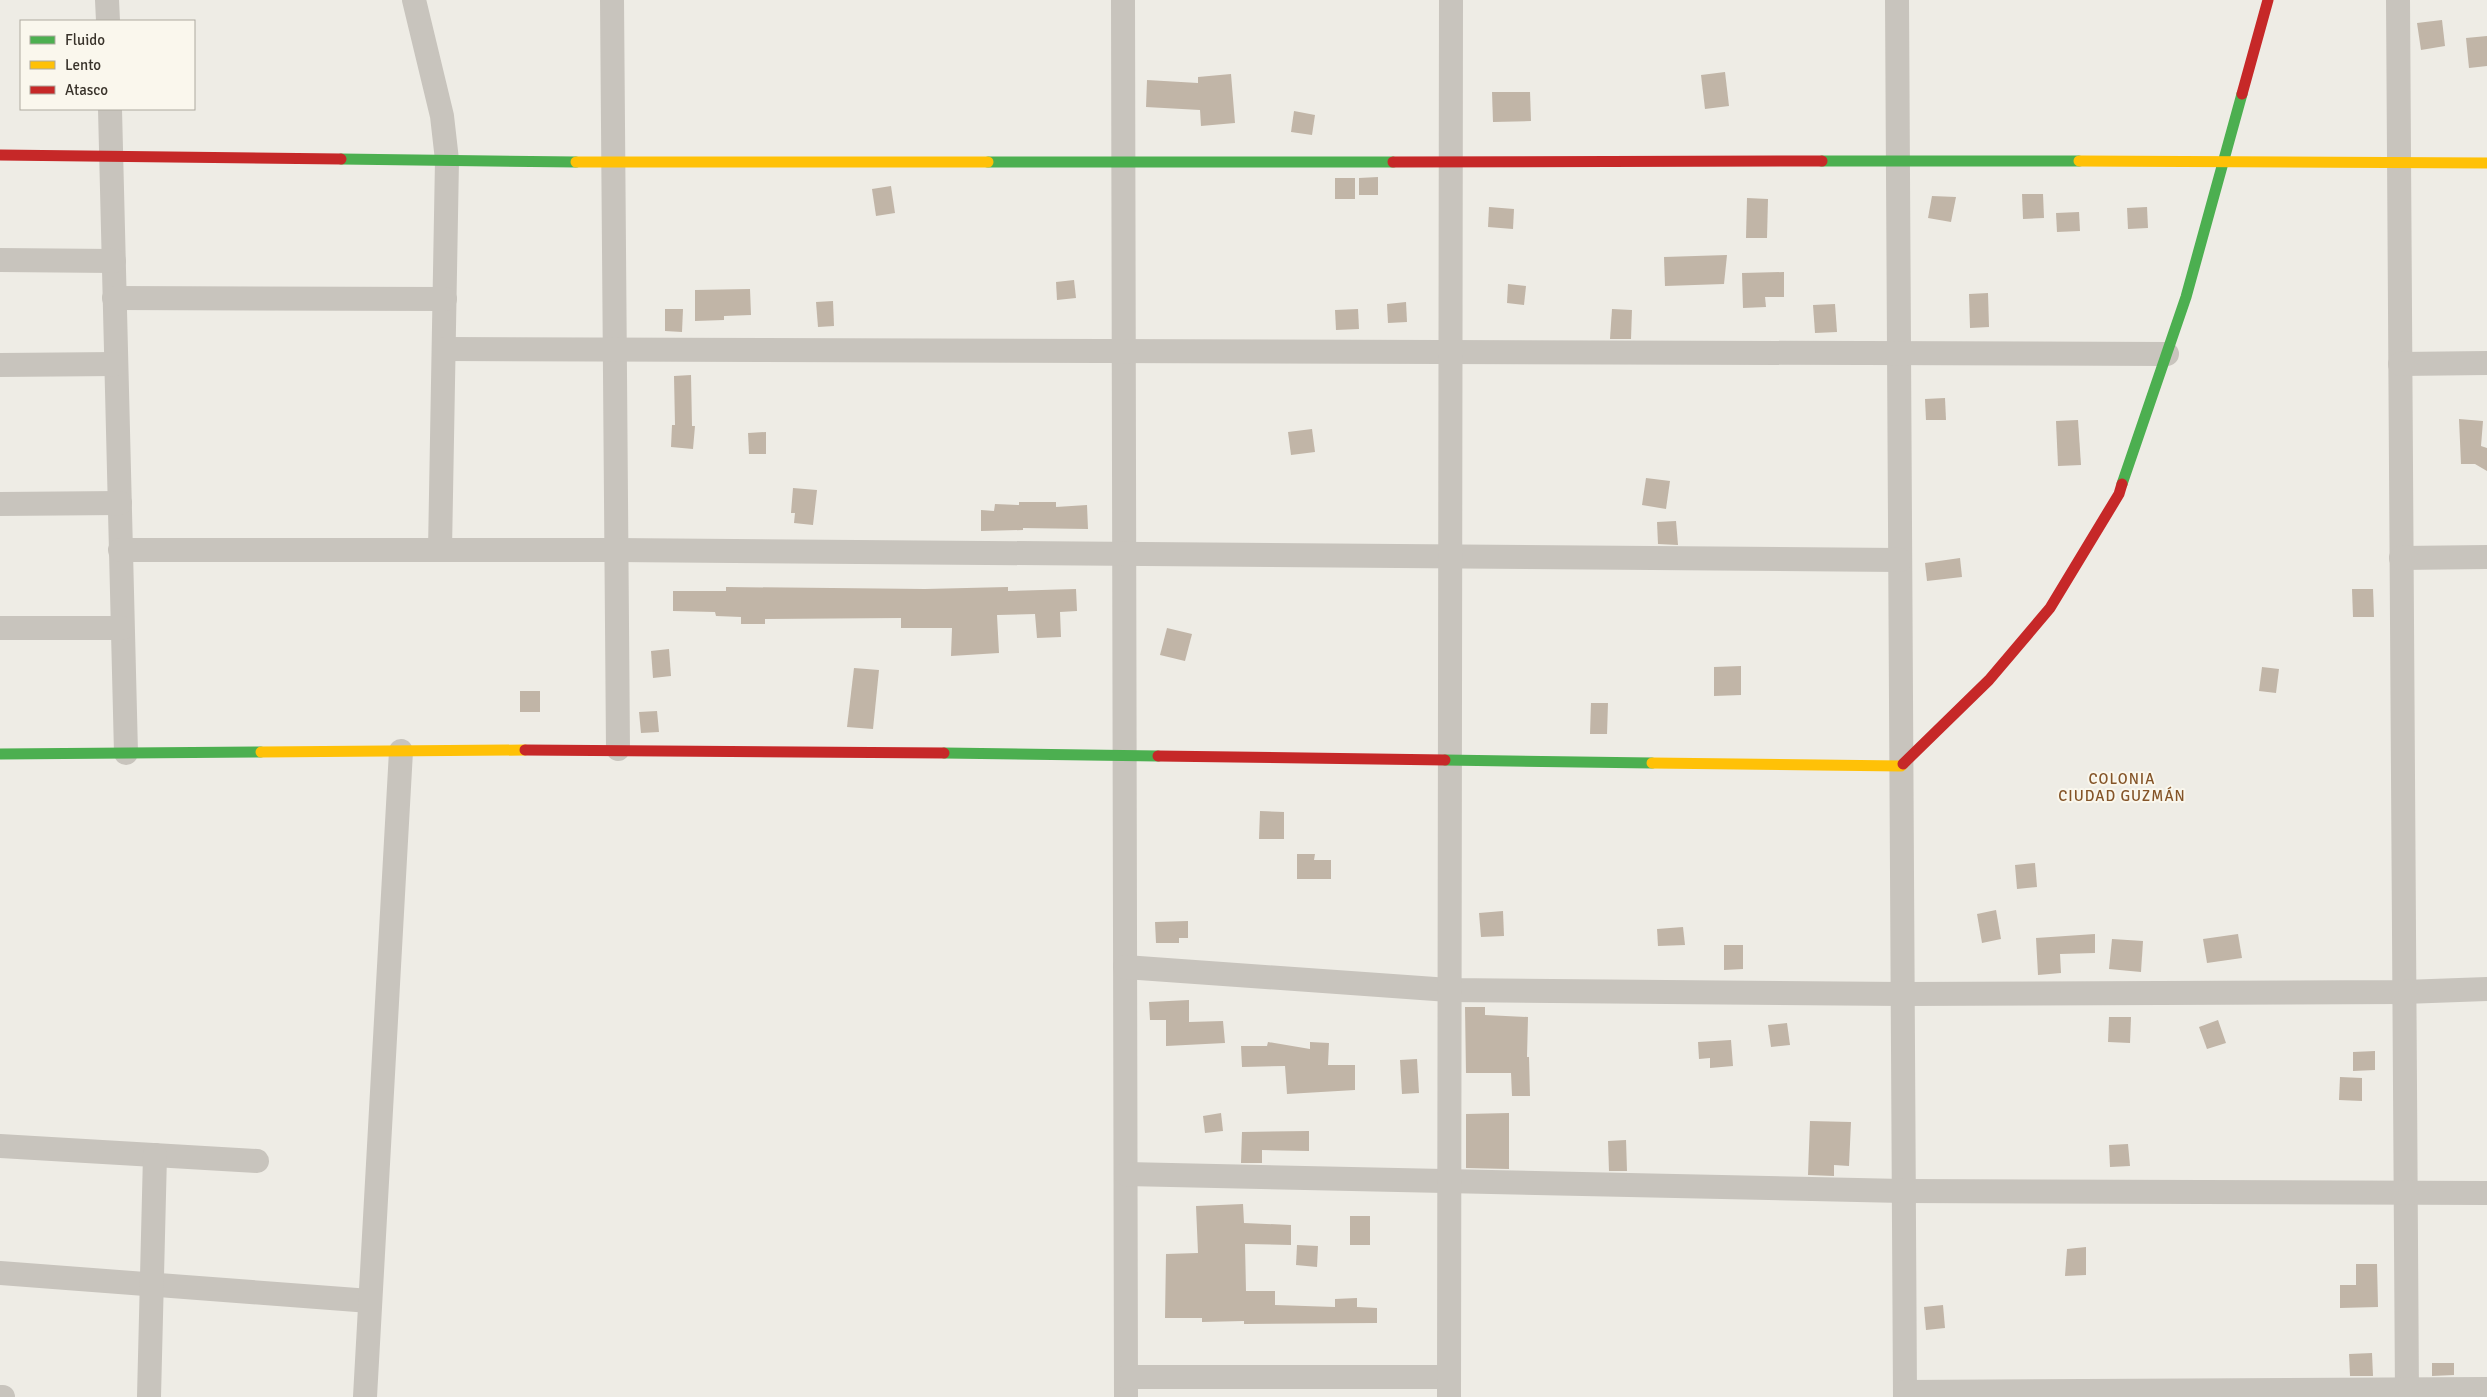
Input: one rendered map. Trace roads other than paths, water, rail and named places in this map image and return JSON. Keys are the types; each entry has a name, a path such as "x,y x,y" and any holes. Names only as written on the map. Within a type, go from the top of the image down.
{"street":[{"path":"107,0 108,20"},
{"path":"414,0 442,116 447,160 440,550"},
{"path":"612,0 618,749"},
{"path":"1123,0 1126,1387 1449,1387 1451,0"},
{"path":"1897,0 1905,1394 2407,1393 2487,1388"},
{"path":"0,754 618,749 1901,766 1989,680 2050,608 2120,494 2186,297 2268,0"},
{"path":"2398,0 2404,1194 2407,1393"},
{"path":"110,110 126,753"},
{"path":"0,155 613,162 2224,161 2399,164 2487,163"},
{"path":"0,260 114,261"},
{"path":"114,298 445,299"},
{"path":"444,349 615,351 2167,354"},
{"path":"2400,364 2487,363"},
{"path":"0,365 116,364"},
{"path":"0,504 120,503"},
{"path":"120,550 616,550 1900,560"},
{"path":"2401,558 2487,557"},
{"path":"0,628 122,628"},
{"path":"365,1397 401,750"},
{"path":"1125,967 1450,990 1902,994 2404,992 2487,989"},
{"path":"0,1146 258,1161"},
{"path":"149,1397 155,1155"},
{"path":"1126,1174 1904,1192 2487,1193"},
{"path":"0,1273 370,1301"}],"district":[{"name":"COLONIA CIUDAD GUZMÁN","path":"2122,788"}]}
